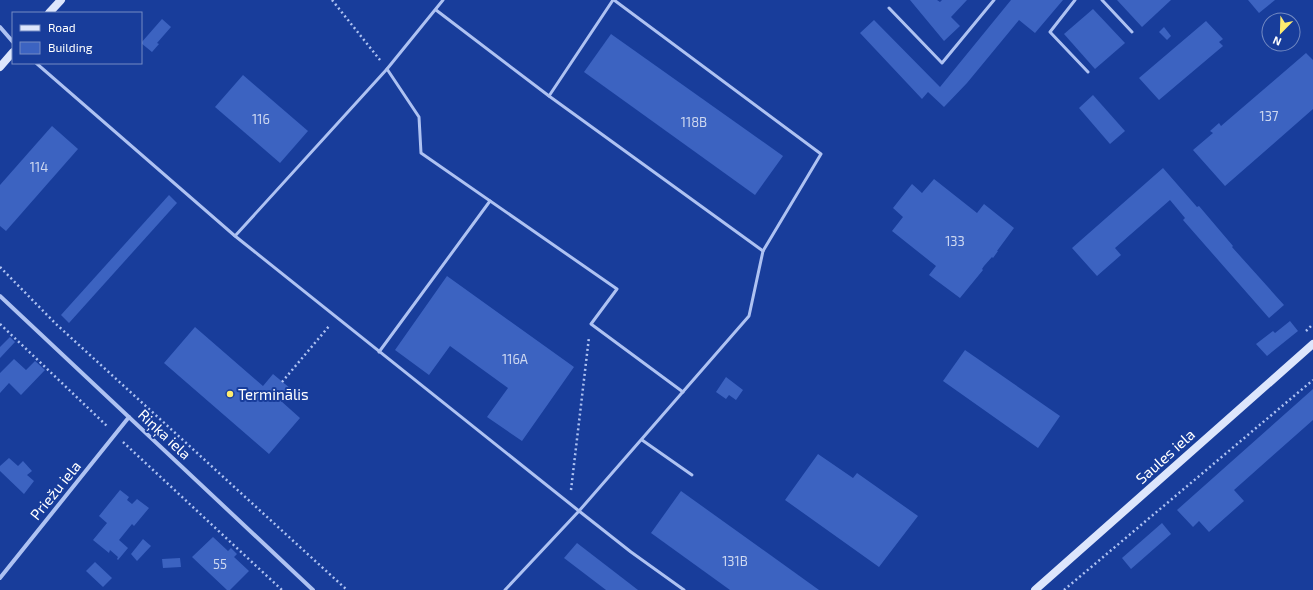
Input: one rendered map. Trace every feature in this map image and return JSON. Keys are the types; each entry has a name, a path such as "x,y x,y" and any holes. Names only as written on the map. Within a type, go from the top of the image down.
{"street":[{"path":"50,12 61,0"},
{"path":"0,27 12,41"},
{"path":"0,67 12,53"},
{"name":"Riņķa iela","path":"0,296 313,590"},
{"name":"Saules iela","path":"1035,590 1313,344"},
{"name":"Priežu iela","path":"0,578 129,417"}],"lane":[{"path":"235,236 387,69 443,0"},
{"path":"504,590 579,511 749,316 763,251 821,154 613,0 549,96"},
{"path":"889,8 942,64 994,0"},
{"path":"1075,0 1050,32 1088,72"},
{"path":"1102,0 1132,32"},
{"path":"436,10 549,96 763,251"},
{"path":"37,64 235,236 579,511 684,590"},
{"path":"387,69 419,117 421,153 617,289 591,324 683,392"},
{"path":"379,352 490,201"},
{"path":"642,440 692,475"}],"path":[{"path":"332,0 387,69"},
{"path":"0,267 56,324 347,590"},
{"path":"282,382 337,317"},
{"path":"0,324 282,590"},
{"path":"570,503 591,324"},
{"path":"1064,590 1313,380"}],"building":[{"path":"910,0 937,0 940,2 942,0 967,0 951,17 960,26 944,41"},
{"path":"1011,0 1063,0 1035,33 1019,20 967,83 944,107 928,92 922,99 860,33 874,20 940,87"},
{"path":"1117,0 1171,0 1142,27"},
{"path":"1248,0 1275,0 1259,13"},
{"path":"1093,9 1125,43 1095,69 1064,34"},
{"path":"162,19 171,27 157,43 159,44 152,52 142,44 142,42"},
{"path":"1206,21 1223,39 1219,42 1223,46 1159,100 1139,78"},
{"path":"1164,27 1171,36 1167,40 1159,32"},
{"path":"611,34 783,156 755,195 584,72"},
{"path":"1306,53 1313,60 1313,109 1225,186 1193,150 1213,133 1210,131 1219,123 1221,126"},
{"path":"243,75 308,131 280,163 215,107"},
{"path":"1093,95 1125,131 1110,144 1079,108"},
{"path":"52,126 78,149 6,231 0,226 0,185"},
{"path":"1163,168 1197,207 1199,206 1233,246 1232,247 1284,305 1269,318 1183,220 1185,218 1170,200 1115,248 1121,255 1097,276 1072,248"},
{"path":"934,179 977,213 984,204 1014,228 993,258 992,257 984,266 982,269 983,270 960,298 929,275 936,266 892,231 903,217 893,208 912,184 922,193"},
{"path":"169,195 177,203 69,323 61,315"},
{"path":"447,276 574,367 522,441 487,417 508,388 450,346 429,375 395,350"},
{"path":"1290,321 1298,331 1267,356 1256,344 1273,331 1275,333"},
{"path":"195,327 263,386 273,374 291,389 281,401 300,418 269,454 164,363"},
{"path":"10,337 15,342 0,358 0,347"},
{"path":"965,350 1060,416 1038,448 943,381"},
{"path":"14,359 26,370 35,361 45,370 21,395 9,383 0,393 0,373"},
{"path":"726,377 743,390 736,400 729,395 726,399 716,392"},
{"path":"1313,389 1313,420 1234,490 1244,501 1209,532 1199,521 1193,527 1177,510"},
{"path":"818,454 853,478 857,473 918,516 879,567 785,500"},
{"path":"9,458 18,466 23,461 32,471 27,475 34,481 24,494 0,471 0,466"},
{"path":"120,490 129,497 127,500 132,504 137,499 149,508 134,526 132,524 119,540 128,548 118,560 118,557 110,550 109,553 93,540 107,523 99,516"},
{"path":"681,491 819,590 730,590 651,533"},
{"path":"1162,523 1171,534 1131,569 1122,558"},
{"path":"213,537 228,551 231,548 237,554 234,557 249,571 230,590 227,590 192,557"},
{"path":"143,539 151,546 137,561 131,554"},
{"path":"577,543 638,590 606,590 564,558"},
{"path":"180,558 181,567 163,568 162,559"},
{"path":"95,562 112,578 103,587 86,571"}],"place":[{"name":"Terminālis","path":"230,394"}]}
